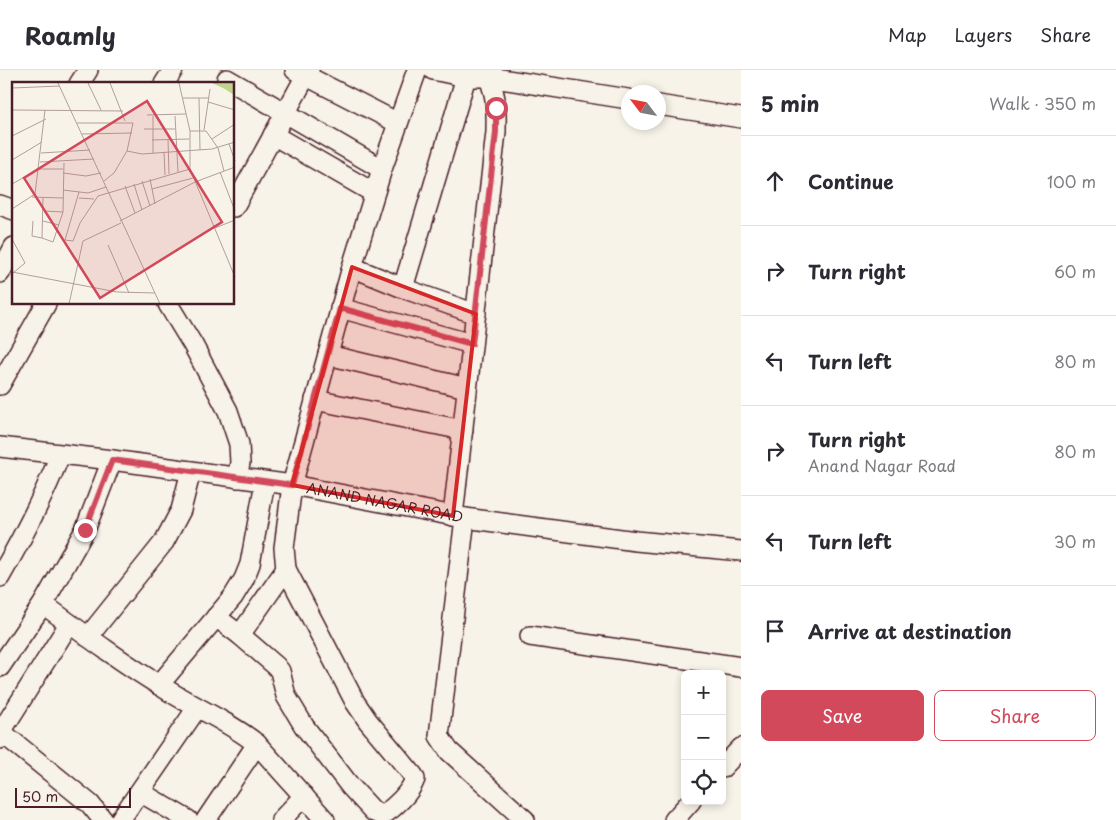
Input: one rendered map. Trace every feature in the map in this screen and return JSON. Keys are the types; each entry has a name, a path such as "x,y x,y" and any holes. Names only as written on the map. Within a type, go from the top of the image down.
{"street":[{"path":"81,82 88,70"},
{"path":"165,82 173,70"},
{"path":"216,617 276,666 280,671 286,696 304,726 350,786 374,812 383,815 388,812 410,789 415,779 355,702 286,569 284,548 292,485 340,308 374,193 417,70"},
{"path":"433,70 466,77 489,73 621,98"},
{"path":"235,202 239,182 273,135 303,72 398,123"},
{"path":"489,73 494,92 496,132 463,430 459,517 439,736 449,751 525,820"},
{"path":"403,288 466,77"},
{"path":"235,82 382,170"},
{"path":"666,106 741,118"},
{"path":"273,135 374,193"},
{"path":"0,205 12,209"},
{"path":"0,273 12,251"},
{"path":"352,266 403,288 476,314"},
{"path":"0,385 45,305"},
{"path":"169,305 194,345 228,411 239,444 240,463 237,478"},
{"path":"340,308 472,344"},
{"path":"328,355 467,388"},
{"path":"315,400 463,430"},
{"name":"ANAND NAGAR ROAD","path":"0,447 112,460 292,485 459,517 636,541 741,551"},
{"path":"0,577 30,524 60,455"},
{"path":"0,667 43,604 85,530 112,460"},
{"path":"88,638 164,542 181,510 191,471"},
{"path":"159,685 233,597 244,579 250,564 266,482"},
{"path":"240,635 286,569"},
{"path":"43,604 88,638 159,685 244,733 257,744 326,820"},
{"path":"69,624 0,734 90,804 103,820"},
{"path":"530,636 741,667"},
{"path":"120,820 197,708"},
{"path":"206,820 257,744"},
{"path":"726,764 741,748"},
{"path":"140,792 188,820"},
{"path":"281,820 304,796"},
{"path":"674,820 687,805"}],"highlighted area":[{"path":"352,267 476,314 453,516 292,485"}],"route":[{"path":"85,530 112,460 292,485 340,308 472,344 496,132 496,108"}]}
